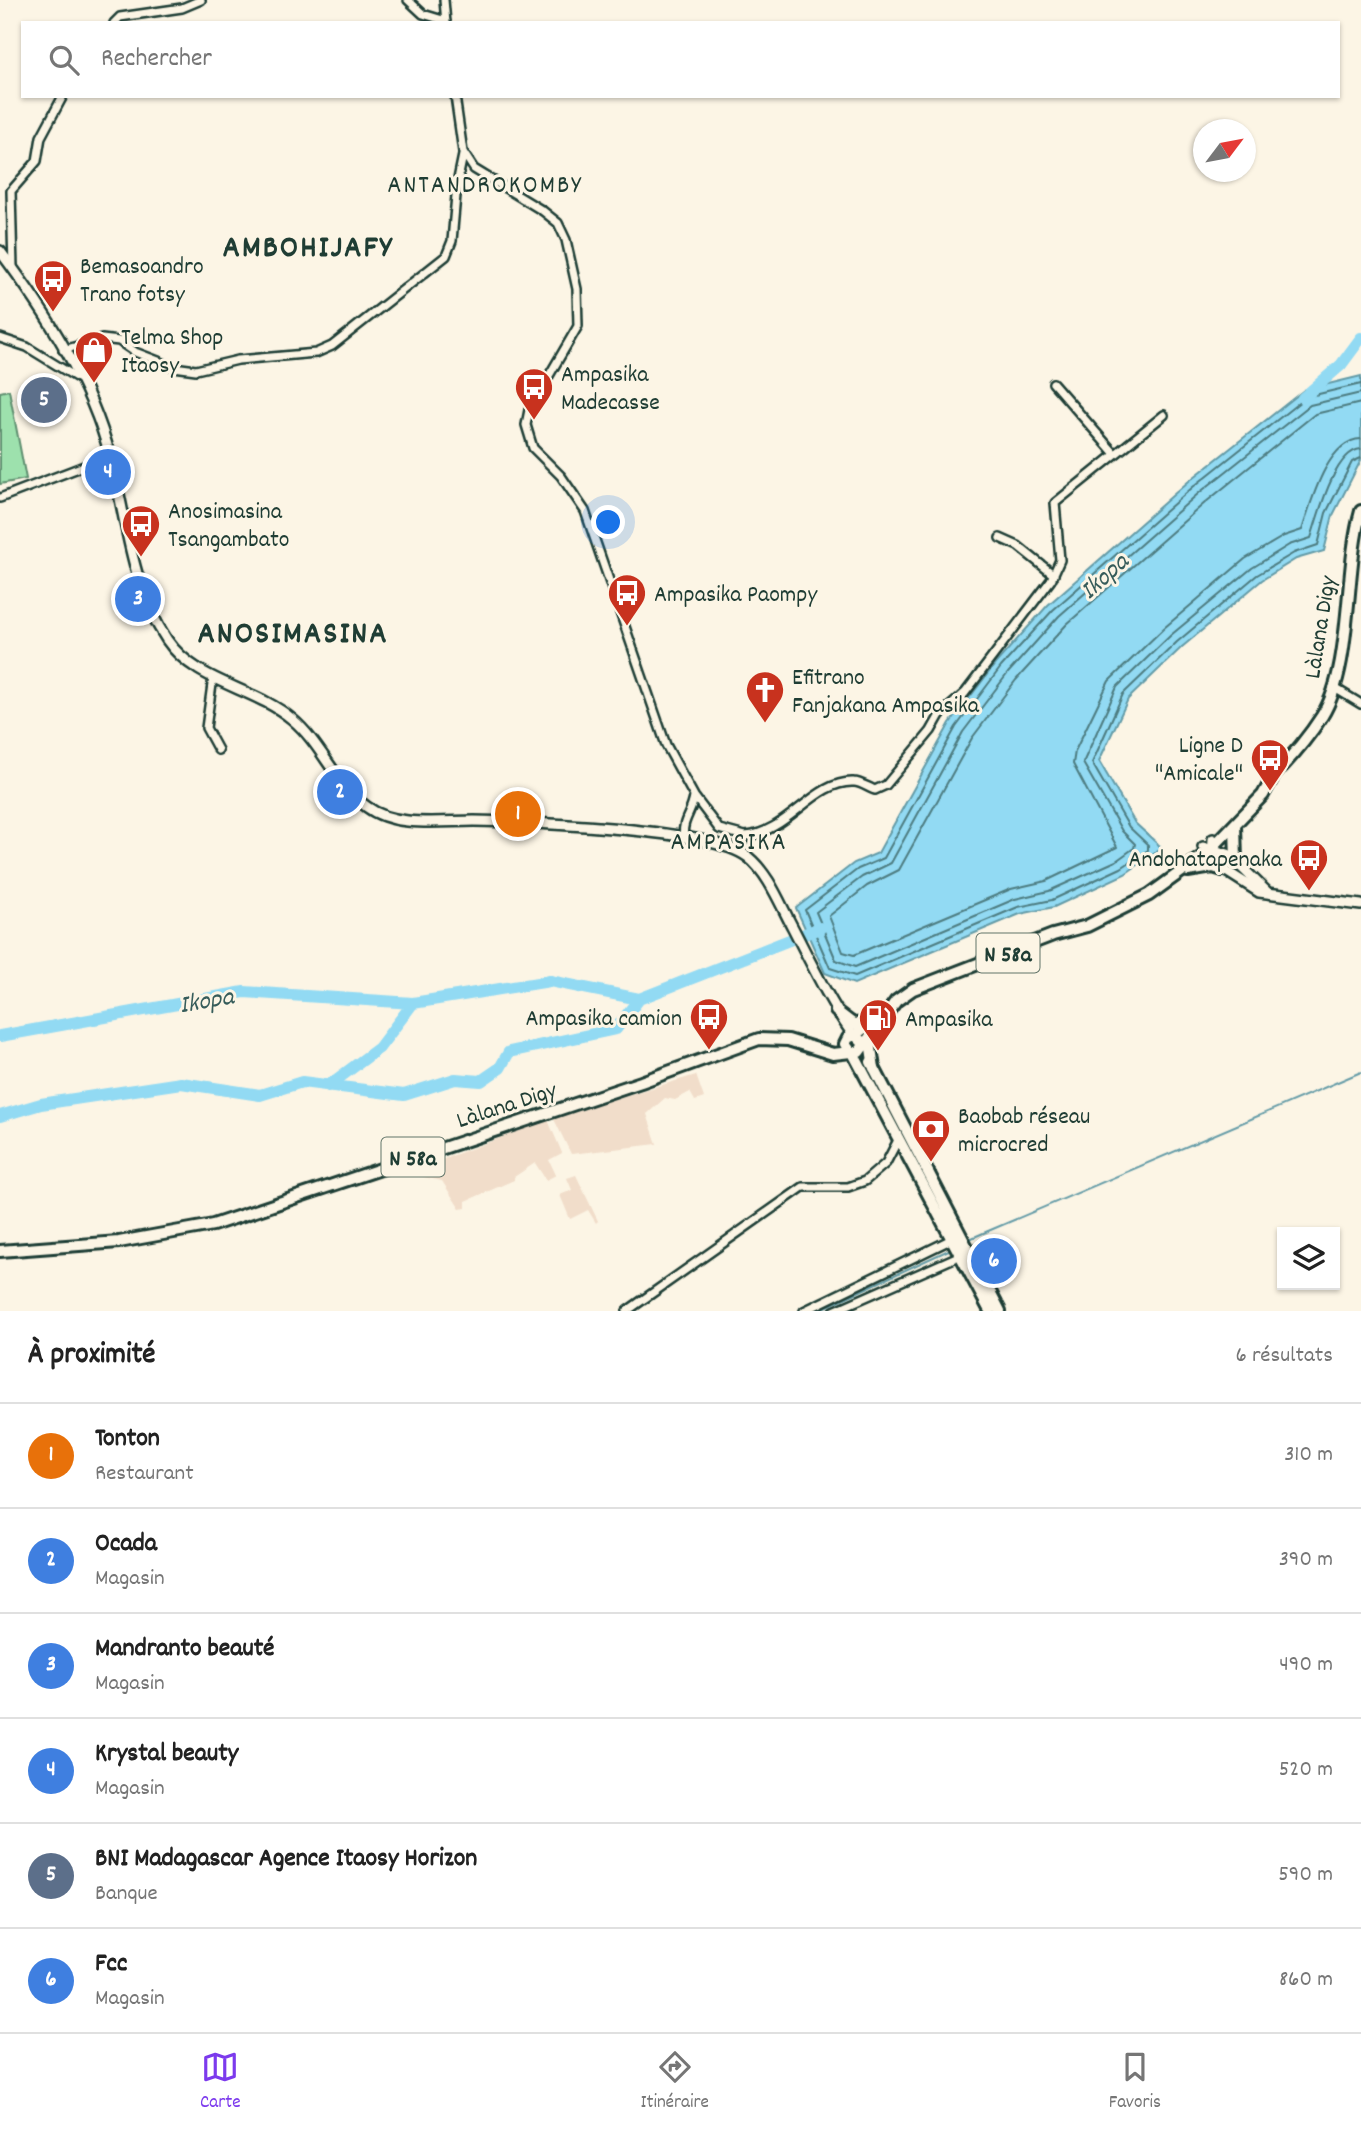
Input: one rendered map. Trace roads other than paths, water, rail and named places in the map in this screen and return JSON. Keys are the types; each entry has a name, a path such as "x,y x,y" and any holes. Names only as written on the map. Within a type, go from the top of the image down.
{"main road":[{"name":"Làlana Digy","path":"873,1025 900,997 938,977 1053,935 1087,926 1130,905 1182,873 1274,775 1323,715 1341,659 1350,560 1361,511"},
{"name":"Làlana Digy","path":"1130,905 1235,825 1263,795 1274,775"},
{"path":"1235,825 1236,861"},
{"path":"1182,873 1205,868 1223,870"},
{"path":"834,1008 853,1024 873,1025 871,1048 874,1068"},
{"name":"N 58a","path":"817,1049 853,1038 873,1025"},
{"name":"Làlana Digy","path":"0,1251 119,1242 213,1225 641,1082 745,1043 774,1038 817,1049"},
{"path":"956,1236 874,1068 853,1038 846,1048 852,1053 899,1137 965,1252 1000,1311"},
{"name":"N 58a","path":"817,1049 833,1054 852,1053"},
{"path":"965,1252 990,1311"}],"street":[{"path":"116,21 121,17 182,8 201,0"},
{"path":"408,0 422,14 443,21"},
{"path":"444,0 446,21"},
{"path":"13,269 11,191 37,161 41,137 62,98"},
{"path":"64,350 102,340 119,341 135,352 174,367 197,370 238,360 316,353 332,346 446,256 452,241 463,152 455,98"},
{"path":"463,152 474,169 484,177 558,223 566,240 577,289 578,326 529,410 526,425 533,448 561,476 585,511 666,745 694,796 719,830 745,836 770,830 832,787 854,782 874,790 886,785 931,732 940,715 965,693 1030,611 1054,575 1060,560 1055,503 1164,415"},
{"path":"0,251 64,350 79,379 110,456 133,558 151,610 169,643 191,664 293,720 345,787 378,815 406,820 518,822 684,837 739,852 757,867 776,897 834,1008 853,1038"},
{"path":"0,338 27,347 79,379"},
{"path":"1054,383 1115,454"},
{"path":"0,498 110,456"},
{"path":"1000,538 1035,558 1054,575"},
{"path":"213,677 206,727 218,750"},
{"path":"1333,687 1361,704"},
{"path":"684,837 682,824 692,807 694,796"},
{"path":"739,852 745,836"},
{"path":"1209,844 1236,861 1252,880 1269,894"},
{"path":"1209,844 1212,857 1223,870 1259,892 1361,905"},
{"path":"627,1311 803,1187 848,1187 865,1181 886,1163 899,1137"},
{"path":"804,1311 956,1236"},
{"path":"834,1311 965,1252"}],"water":[{"path":"1361,376 1361,460 1333,515 1324,551 1296,559 1262,580 1182,647 1128,699 1099,761 1135,823 1162,848 1125,874 1054,907 1020,914 854,984 825,973 796,908 854,863 878,853 950,723 996,663 1048,605 1189,481 1304,390"}],"waterway":[{"name":"Ikopa","path":"1303,398 1341,365 1361,338"},
{"name":"Ikopa","path":"0,1116 41,1104 181,1083 260,1095 302,1082 404,1095 455,1079 481,1081 500,1068 509,1052 616,1029 639,999 820,928"},
{"name":"Ikopa","path":"0,1036 244,992 413,1003 550,981 639,999"},
{"name":"Ikopa","path":"328,1086 379,1048 413,1003"},
{"path":"967,1240 1361,1072"},
{"path":"817,1311 953,1248"}],"place":[{"name":"Bemasoandro Trano fotsy","path":"53,313"},
{"name":"Telma Shop Itaosy","path":"94,384"},
{"name":"BNI Madagascar Agence Itaosy Horizon","path":"44,400"},
{"name":"Ampasika Madecasse","path":"534,421"},
{"name":"Krystal beauty","path":"108,472"},
{"name":"Anosimasina Tsangambato","path":"141,558"},
{"name":"Mandranto beauté","path":"138,599"},
{"name":"Ampasika Paompy","path":"627,627"},
{"name":"Efitrano Fanjakana Ampasika","path":"765,724"},
{"name":"Ocada","path":"340,792"},
{"name":"Ligne D \"Amicale\"","path":"1270,792"},
{"name":"Tonton","path":"518,814"},
{"name":"Andohatapenaka","path":"1309,892"},
{"name":"Ampasika camion","path":"709,1051"},
{"name":"Ampasika","path":"878,1052"},
{"name":"Baobab réseau microcred","path":"931,1163"},
{"name":"Fcc","path":"994,1261"}],"district":[{"name":"ANTANDROKOMBY","path":"485,183"},
{"name":"AMBOHIJAFY","path":"308,245"},
{"name":"ANOSIMASINA","path":"293,631"},
{"name":"AMPASIKA","path":"729,840"}]}
